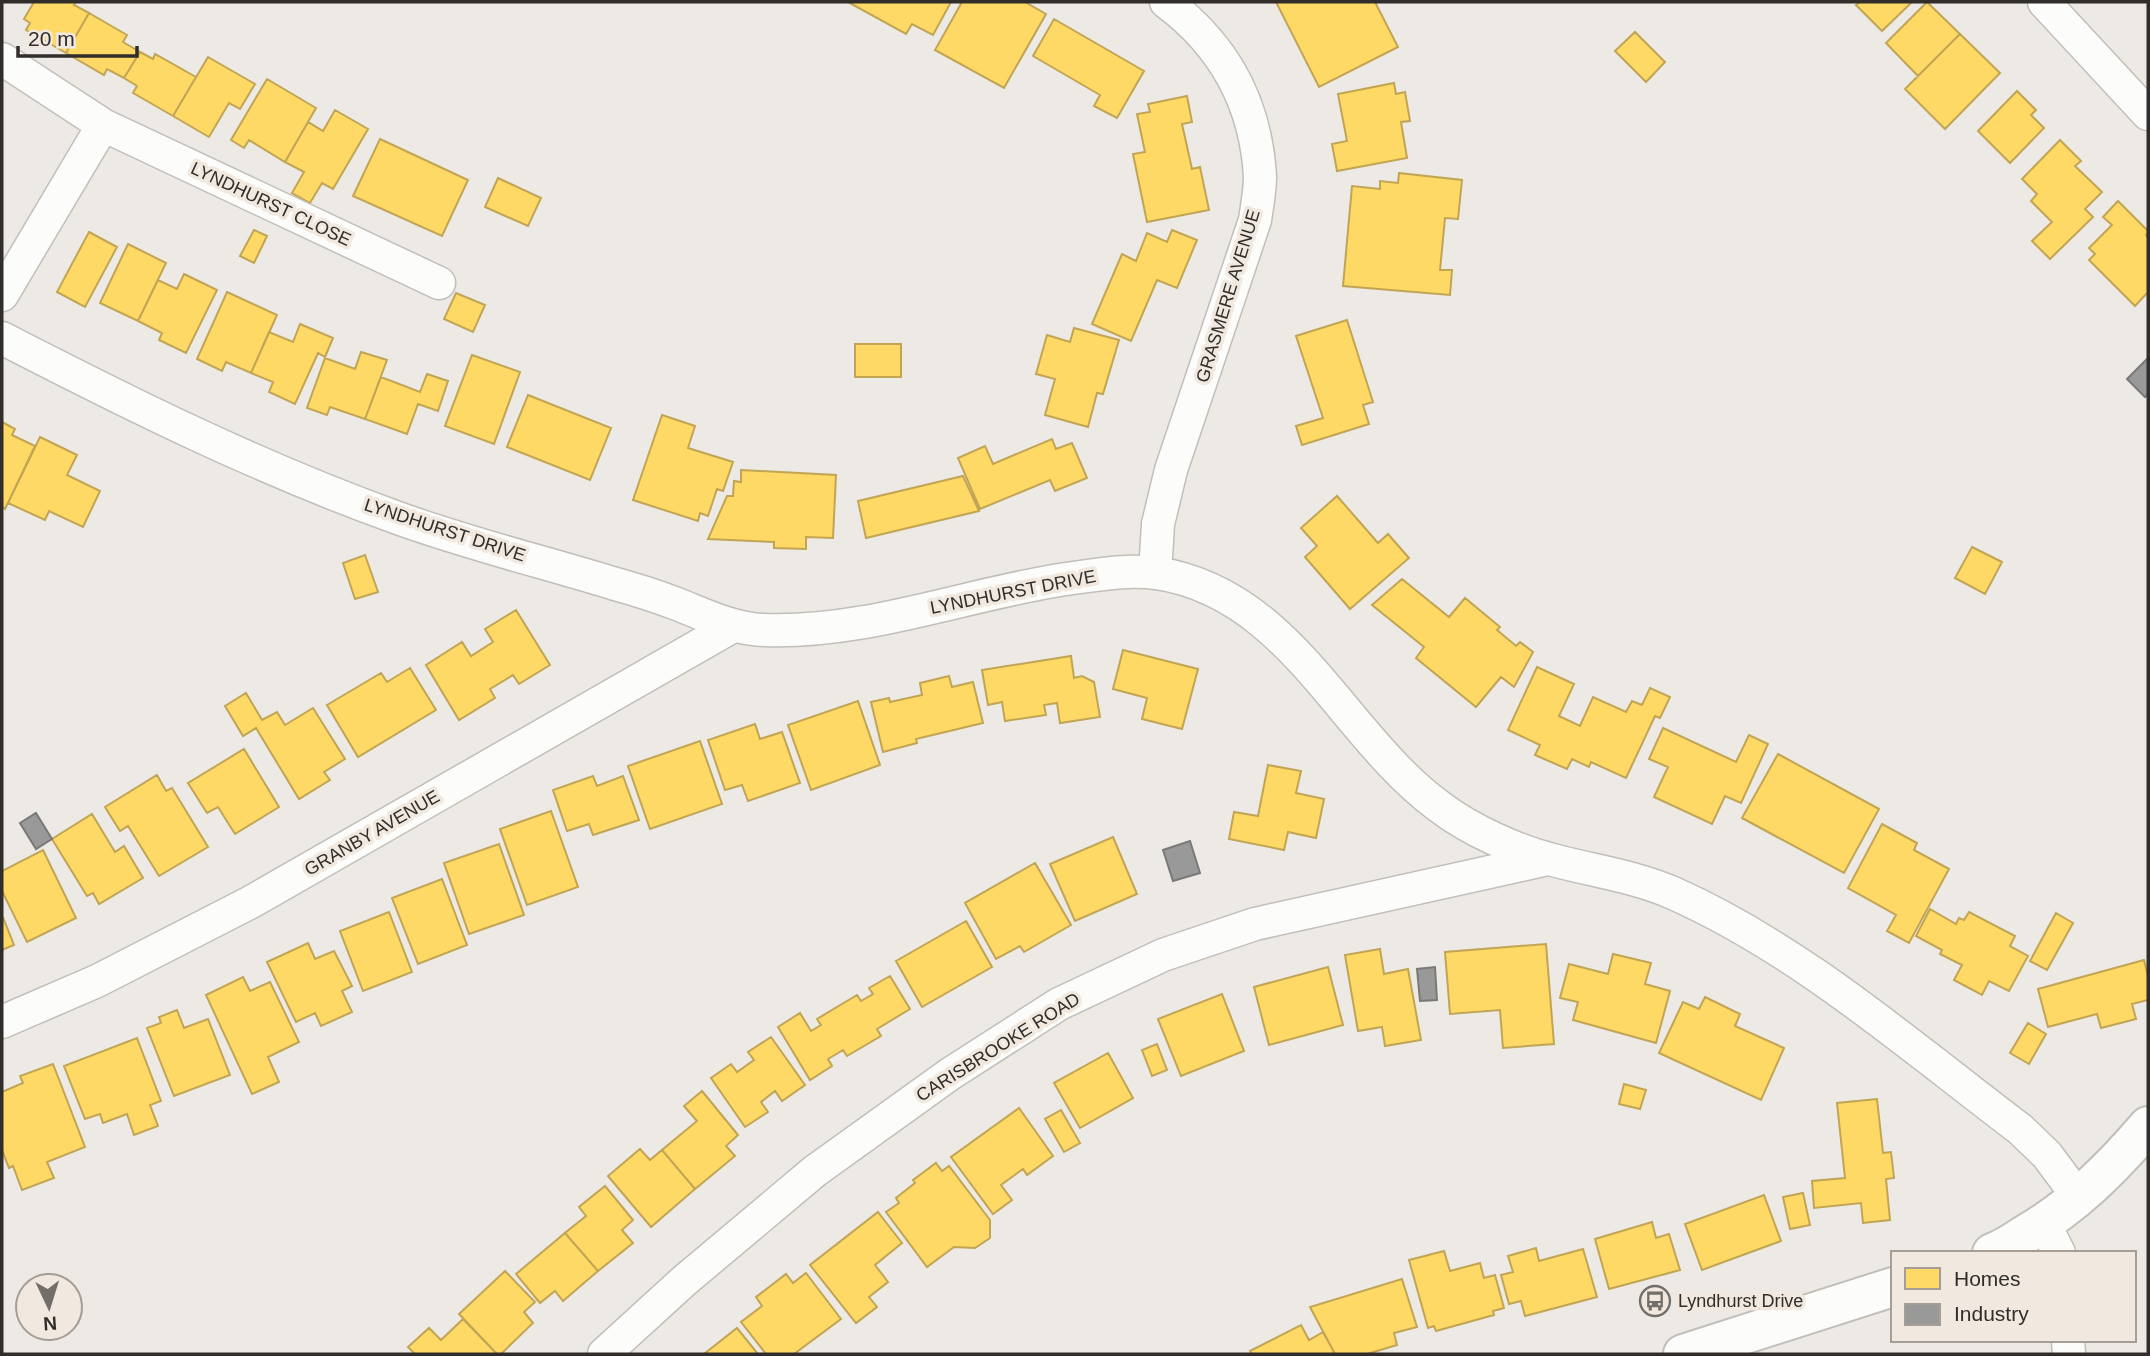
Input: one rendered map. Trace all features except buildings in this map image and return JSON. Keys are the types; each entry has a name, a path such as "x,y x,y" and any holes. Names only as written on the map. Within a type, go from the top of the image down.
{"main road":[{"path":"2000,1251 2052,1238 2079,1198 2116,1163 2148,1126"},
{"path":"1683,1354 1891,1288"}],"street":[{"name":"GRASMERE AVENUE","path":"1155,573 1158,524 1171,470 1255,220 1260,179 1254,131 1237,83 1215,47 1193,23 1166,2"},
{"path":"2044,2 2148,114"},
{"name":"LYNDHURST CLOSE","path":"2,59 103,125 439,283"},
{"path":"2,295 103,125"},
{"name":"LYNDHURST DRIVE","path":"2,338 137,408 397,518 649,594 733,626 763,630 865,622 1045,583 1104,574 1155,573 1201,585 1281,635 1405,778 1442,809 1482,833 1548,859 1616,873 1671,893 1732,923 1806,967 2020,1129 2047,1155 2079,1198"},
{"name":"GRANBY AVENUE","path":"2,1022 97,981 251,902 733,626"},
{"name":"CARISBROOKE ROAD","path":"604,1354 684,1281 815,1171 950,1074 1059,1004 1163,955 1255,924 1548,859"}],"place":[{"name":"Lyndhurst Drive","path":"1655,1301"}]}
